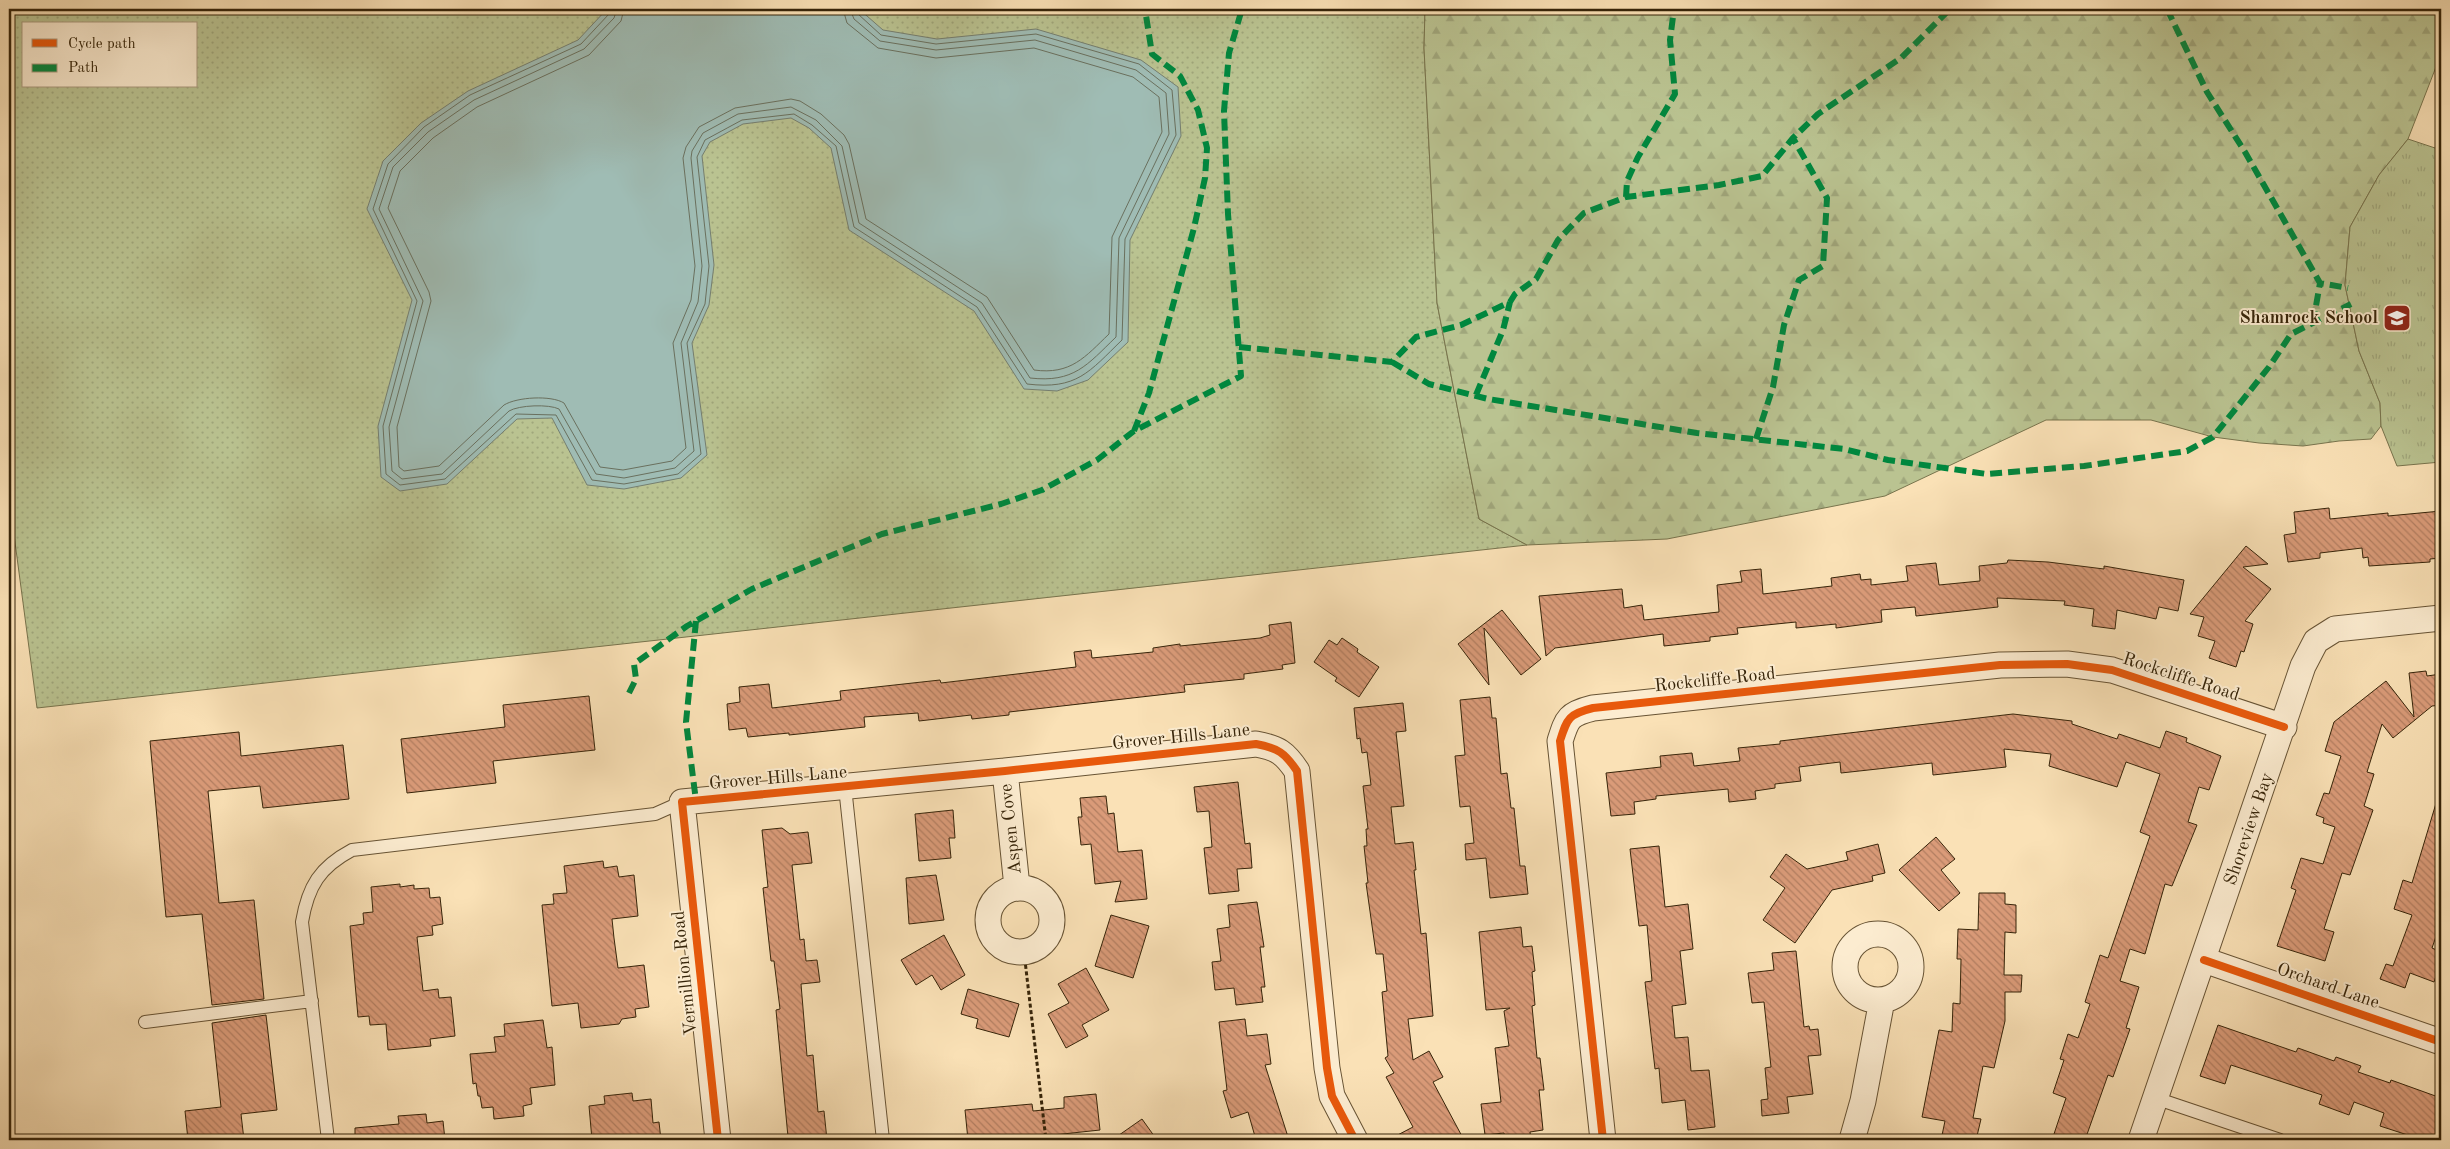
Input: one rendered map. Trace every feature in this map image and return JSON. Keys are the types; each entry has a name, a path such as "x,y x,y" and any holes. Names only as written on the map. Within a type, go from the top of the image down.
{"street":[{"name":"Shoreview Bay","path":"2141,1140 2284,727 2303,666 2316,642 2335,629 2441,618"},
{"name":"Rockcliffe Road","path":"1603,1140 1560,742 1567,720 1578,712 1593,708 2000,665 2067,664 2112,670 2284,727"},
{"name":"Grover Hills Lane","path":"682,802 1005,772 1256,744 1274,747 1287,757 1297,772 1327,1068 1332,1096 1355,1140"},
{"name":"Aspen Cove","path":"1005,772 1017,887"},
{"name":"Vermillion Road","path":"682,802 718,1140"},
{"name":"Aspen Cove","path":"1017,887 1028,888 1038,893 1051,910 1052,922 1050,932 1043,942 1034,949 1024,952 1004,948 991,933 988,923 992,904 998,896 1017,887"},
{"name":"Orchard Lane","path":"2204,960 2441,1042"},
{"path":"1852,1140 1863,1101 1882,1000"}],"lane":[{"path":"845,787 882,1140"},
{"path":"328,1140 302,922 306,899 317,878 332,860 352,850 655,814 682,802"},
{"path":"145,1022 312,1001"},
{"path":"2156,1098 2280,1140"}],"path":[{"path":"1024,952 1046,1140"}],"green space":[{"path":"9,9 1425,9 1424,48 1437,303 1479,519 1527,545 37,708 9,497"},
{"path":"1425,9 2441,9 2441,54 2408,139 2379,175 2350,227 2345,285 2359,351 2380,403 2381,426 2371,439 2303,446 2213,437 2151,420 2046,420 1885,496 1667,539 1527,545 1479,519 1437,303 1424,48"},
{"name":"Shamrock School","path":"2408,139 2441,150 2441,462 2397,466 2381,426 2380,403 2359,351 2345,285 2350,227 2379,175"}],"water":[{"path":"607,9 859,9 883,30 937,39 1036,29 1141,60 1178,87 1181,136 1130,240 1128,342 1088,380 1057,391 1024,389 974,311 849,230 831,148 809,128 791,118 743,124 710,142 702,156 714,265 709,305 692,343 707,455 681,478 624,489 587,485 552,418 517,419 447,484 400,491 381,477 378,426 412,300 367,209 383,161 421,123 468,91 578,40"}],"building":[{"path":"2329,508 2330,519 2388,513 2388,516 2441,511 2441,558 2430,559 2430,562 2369,566 2368,557 2363,558 2362,548 2320,553 2320,558 2288,562 2284,535 2296,533 2294,512"},
{"path":"2246,546 2268,564 2243,567 2271,589 2245,621 2253,624 2244,652 2241,651 2236,667 2209,658 2215,641 2198,636 2204,617 2190,614"},
{"path":"2008,560 2048,562 2104,569 2104,566 2184,580 2178,611 2159,607 2156,619 2117,610 2115,629 2092,626 2094,609 2064,605 2065,601 1997,598 1998,607 1916,616 1915,607 1881,610 1882,622 1836,628 1836,624 1796,628 1796,622 1737,628 1738,634 1710,637 1710,641 1664,646 1663,634 1555,648 1546,656 1539,596 1622,589 1624,608 1642,605 1644,620 1719,612 1717,585 1742,582 1740,571 1761,569 1763,594 1832,586 1831,578 1860,574 1861,580 1871,579 1871,585 1908,581 1906,566 1936,563 1939,585 1980,581 1979,566 2007,563"},
{"path":"1502,610 1541,659 1521,675 1484,628 1489,685 1458,644"},
{"path":"1291,622 1295,663 1282,665 1283,669 1244,674 1244,679 1184,685 1185,692 1009,712 1009,715 972,719 971,715 919,721 918,713 864,717 865,727 789,735 789,733 748,737 746,728 729,730 727,704 740,702 739,687 769,684 772,708 841,700 840,691 940,680 941,683 1076,667 1074,652 1091,650 1092,658 1153,652 1153,648 1180,644 1180,646 1260,638 1270,635 1269,625"},
{"path":"1342,638 1358,649 1357,652 1379,667 1359,697 1335,681 1337,678 1314,662 1329,640 1337,645"},
{"path":"2426,671 2427,676 2441,674 2441,705 2432,706 2393,738 2382,724 2367,772 2374,774 2364,806 2373,810 2350,875 2342,873 2324,929 2334,932 2325,961 2277,946 2296,890 2291,888 2301,858 2323,864 2335,827 2323,823 2324,818 2316,815 2324,793 2329,794 2341,756 2325,751 2334,722 2386,681 2414,717 2409,673"},
{"path":"589,696 595,750 493,761 496,783 407,793 401,739 505,727 503,705"},
{"path":"1490,697 1492,718 1496,718 1501,774 1507,773 1511,808 1514,808 1520,866 1525,866 1528,894 1490,898 1486,858 1466,860 1465,844 1474,843 1470,806 1460,807 1455,756 1465,755 1460,700"},
{"path":"1403,703 1406,731 1396,732 1404,806 1391,807 1395,844 1413,842 1421,934 1426,933 1433,1016 1408,1019 1413,1060 1429,1051 1443,1077 1433,1082 1464,1140 1388,1140 1413,1127 1386,1077 1394,1073 1385,1058 1388,1056 1382,992 1387,991 1383,954 1376,954 1366,883 1368,883 1364,846 1367,846 1366,829 1368,829 1363,786 1371,785 1367,752 1362,753 1360,738 1357,739 1354,708"},
{"path":"2013,714 2072,721 2072,724 2117,739 2119,734 2160,748 2166,731 2187,738 2186,742 2221,756 2209,790 2199,787 2188,822 2197,825 2172,886 2165,884 2145,954 2130,949 2120,981 2139,987 2126,1028 2130,1029 2113,1077 2108,1075 2085,1140 2052,1140 2066,1098 2053,1093 2064,1060 2060,1059 2068,1034 2078,1038 2090,1004 2085,1002 2100,955 2108,958 2150,836 2140,832 2160,774 2126,762 2117,787 2049,766 2051,754 2004,749 2006,767 1933,775 1932,763 1841,773 1840,762 1799,767 1801,781 1775,784 1775,788 1755,791 1756,799 1729,802 1728,789 1656,796 1656,799 1634,802 1635,814 1611,816 1606,773 1661,767 1660,756 1692,753 1694,766 1740,761 1738,748 1780,744 1780,741"},
{"path":"239,732 241,756 343,745 349,799 263,808 260,786 208,791 219,903 254,900 264,999 212,1005 202,914 166,917 150,741"},
{"path":"1238,782 1245,844 1250,843 1252,868 1237,869 1239,891 1209,894 1204,848 1212,847 1209,811 1197,812 1194,787"},
{"path":"1106,796 1108,814 1114,813 1118,852 1142,850 1147,899 1115,902 1121,881 1095,884 1091,844 1081,845 1078,817 1082,817 1080,798"},
{"path":"2437,800 2441,800 2441,922 2432,948 2441,952 2441,962 2434,982 2410,973 2405,988 2380,979 2386,964 2393,966 2412,915 2394,909 2403,880 2412,883"},
{"path":"953,810 955,838 949,838 951,858 919,861 915,814"},
{"path":"782,828 790,834 808,832 812,863 792,865 800,940 804,939 806,961 817,960 820,982 801,984 807,1056 813,1055 818,1112 824,1111 827,1140 798,1140 798,1136 788,1137 776,1010 780,1009 774,961 771,961 763,888 768,887 762,830"},
{"path":"1936,837 1955,859 1941,870 1960,893 1939,911 1899,870"},
{"path":"1878,844 1885,873 1872,876 1873,881 1832,890 1795,943 1763,920 1785,888 1770,877 1786,854 1807,869 1848,860 1846,852"},
{"path":"1659,846 1665,907 1688,904 1693,949 1680,951 1686,1004 1672,1006 1675,1038 1688,1037 1691,1071 1709,1070 1715,1127 1688,1130 1685,1100 1662,1103 1659,1068 1655,1069 1645,982 1652,981 1647,925 1639,926 1630,849"},
{"path":"603,861 604,868 617,866 619,877 634,875 638,916 612,919 614,938 618,968 644,965 649,1007 635,1009 636,1017 622,1019 619,1024 581,1028 578,1003 552,1006 542,905 554,904 553,894 567,893 564,866"},
{"path":"936,875 944,920 909,924 906,878"},
{"path":"400,884 400,887 414,885 414,889 429,888 430,898 440,897 443,924 432,926 433,935 417,937 423,991 438,989 439,998 451,997 455,1036 430,1039 431,1046 388,1050 386,1024 370,1025 369,1016 358,1017 350,926 364,924 363,913 373,912 371,887"},
{"path":"1979,893 2005,893 2005,904 2016,905 2016,933 2005,932 2004,975 2022,975 2021,992 2005,992 2005,1021 1994,1068 1983,1066 1973,1118 1981,1119 1977,1136 1969,1135 1968,1140 1941,1140 1945,1121 1922,1117 1939,1030 1952,1032 1953,1003 1960,1004 1961,959 1957,959 1958,929 1978,930"},
{"path":"1257,902 1264,947 1260,947 1265,987 1261,987 1263,1002 1236,1005 1234,988 1215,990 1212,962 1221,961 1217,929 1230,927 1228,905"},
{"path":"1111,915 1149,926 1133,978 1095,966"},
{"path":"1521,927 1523,947 1532,946 1535,971 1532,972 1535,1005 1532,1006 1537,1058 1540,1058 1544,1090 1539,1090 1543,1130 1530,1132 1531,1140 1505,1140 1504,1133 1485,1135 1481,1104 1501,1102 1495,1048 1509,1046 1504,1011 1510,1008 1486,1010 1479,932"},
{"path":"944,935 965,975 941,990 932,975 916,985 901,960"},
{"path":"1796,951 1804,1027 1809,1026 1810,1030 1818,1029 1821,1055 1808,1056 1813,1094 1787,1097 1789,1113 1762,1116 1761,1100 1768,1099 1765,1068 1771,1067 1764,1002 1752,1003 1748,973 1774,970 1772,953"},
{"path":"1086,968 1109,1010 1082,1025 1088,1036 1066,1048 1048,1014 1069,1003 1058,984"},
{"path":"968,989 1019,1004 1009,1037 976,1028 978,1019 961,1014"},
{"path":"266,1015 277,1110 241,1114 244,1140 188,1140 185,1111 221,1107 212,1023"},
{"path":"1245,1019 1247,1036 1267,1034 1271,1064 1265,1065 1289,1140 1256,1140 1248,1112 1231,1118 1223,1091 1227,1090 1219,1022"},
{"path":"543,1020 547,1048 552,1047 555,1085 530,1088 532,1104 523,1106 524,1116 494,1119 493,1107 482,1108 476,1083 473,1084 470,1054 496,1052 494,1037 505,1036 504,1024"},
{"path":"2218,1025 2296,1052 2298,1048 2334,1061 2336,1057 2361,1066 2358,1072 2390,1083 2391,1080 2441,1098 2441,1140 2423,1140 2380,1126 2384,1113 2354,1102 2349,1115 2319,1104 2322,1095 2231,1065 2225,1084 2200,1076"},
{"path":"632,1093 633,1101 651,1099 653,1123 659,1122 661,1140 592,1140 589,1106 605,1104 604,1096"},
{"path":"1096,1094 1100,1130 1035,1137 1036,1140 968,1140 965,1110 1032,1104 1033,1111 1064,1108 1064,1097"},
{"path":"426,1114 427,1123 443,1121 445,1140 355,1140 355,1128 399,1124 398,1116"},
{"path":"1142,1119 1157,1140 1112,1140"}],"marked path":[{"path":"1134,431 1149,393 1194,228 1205,178 1207,148 1198,110 1180,76 1152,54 1145,9"},
{"path":"629,693 636,679 634,664 687,626 752,589 882,534 1001,504 1042,490 1097,460 1134,431 1241,376 1228,214 1224,111 1229,53 1242,9"},
{"path":"1626,197 1627,181 1638,157 1675,94 1670,40 1674,9"},
{"path":"1239,347 1392,362 1416,337 1461,325 1510,302 1515,294 1536,279 1558,240 1584,213 1626,197 1719,185 1762,176 1793,138 1818,114 1901,58 1950,9"},
{"path":"2167,9 2207,92 2245,152 2320,283 2348,288"},
{"path":"1756,439 1773,387 1784,325 1799,280 1823,266 1827,198 1793,138"},
{"path":"2313,323 2320,283"},
{"path":"1476,395 1503,330 1510,302"},
{"path":"1392,362 1429,384 1488,399 1697,433 1844,449 1888,460 1987,474 2084,466 2187,451 2213,437 2269,367 2291,334 2351,304"},
{"path":"696,621 686,722 696,801"}],"cycle path":[{"path":"1603,1140 1560,741 1567,722 1573,715 1593,708 2000,665 2067,664 2112,670 2284,727"},
{"path":"718,1140 682,802 1005,771 1256,744 1270,747 1280,752 1297,771 1327,1068 1332,1096 1355,1140"},
{"path":"2204,960 2441,1042"}],"place":[{"name":"Shamrock School","path":"2397,318"}]}
